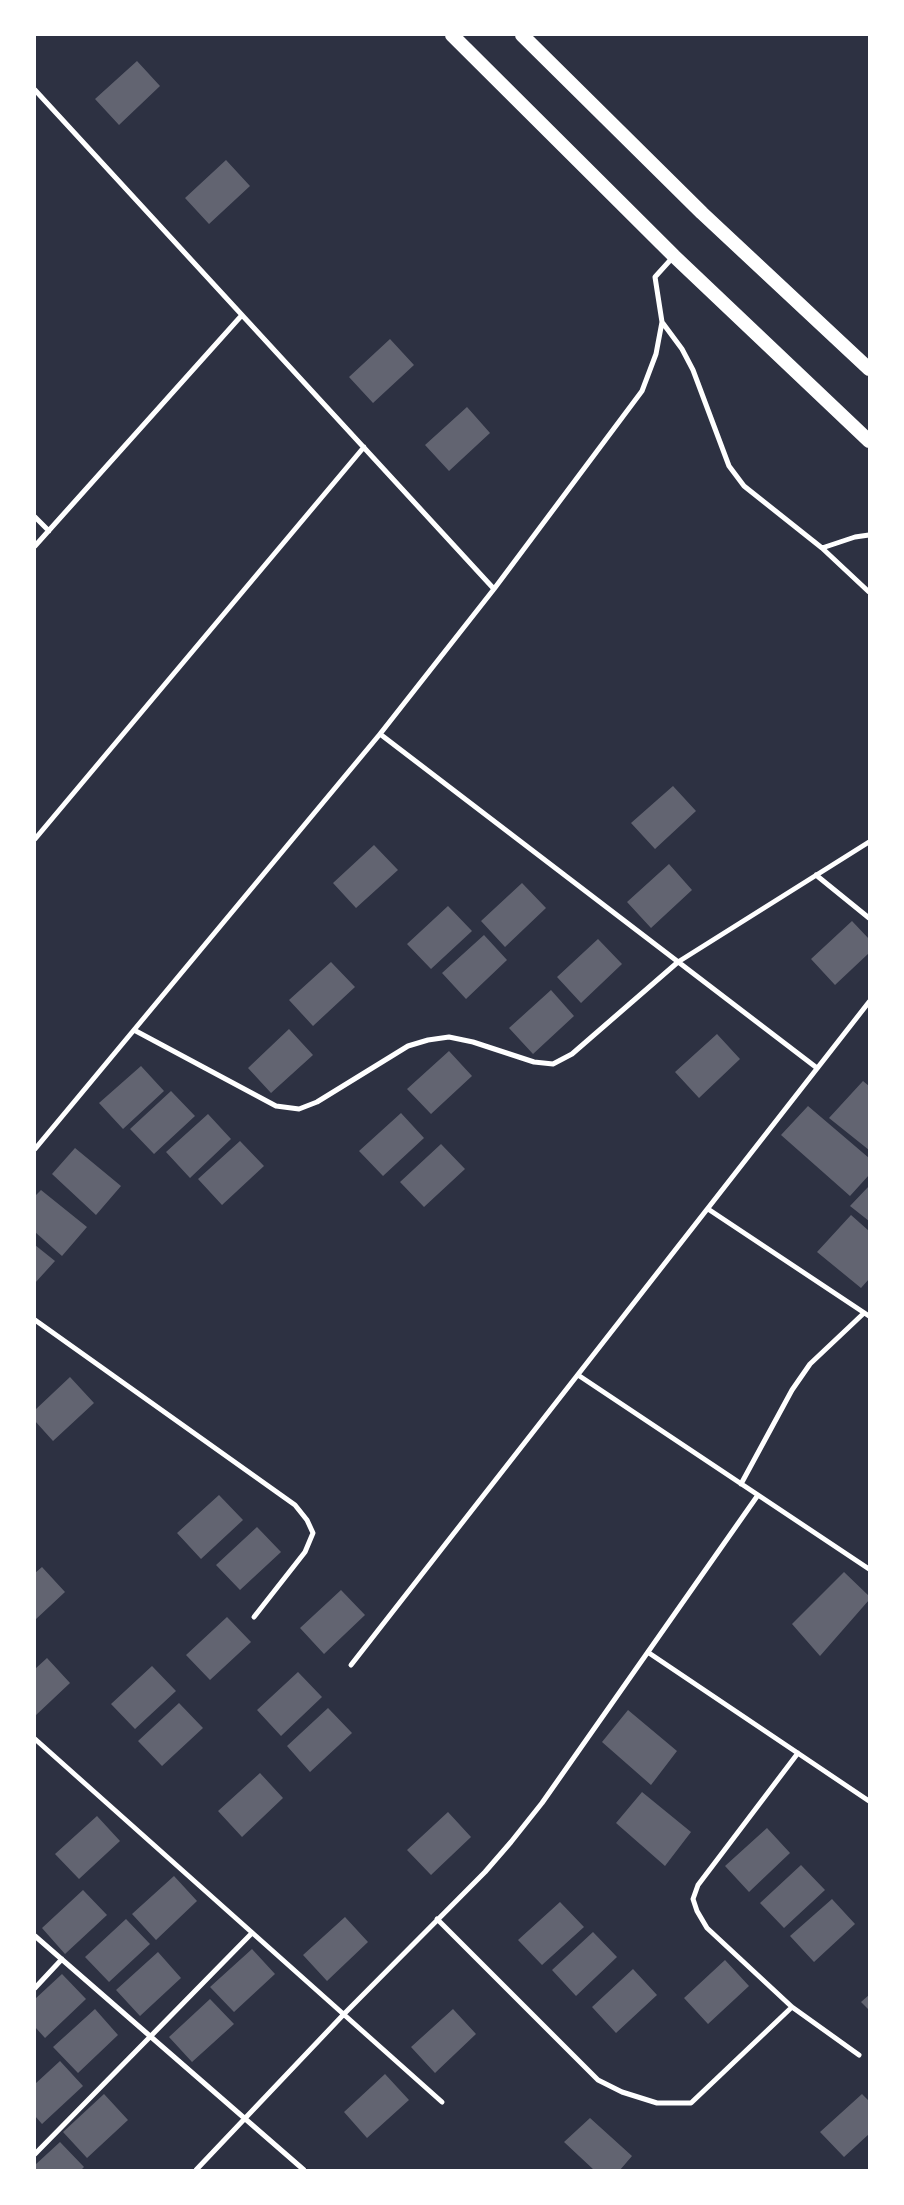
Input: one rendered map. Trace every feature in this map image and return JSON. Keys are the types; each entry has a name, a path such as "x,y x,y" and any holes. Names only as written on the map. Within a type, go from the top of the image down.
{"highway":[{"path":"452,35 674,256 869,441"},
{"path":"522,35 702,213 869,369"}],"street":[{"path":"35,90 494,589"},
{"path":"35,1149 380,734 494,589 642,391 656,354 662,322 654,277 674,256"},
{"path":"35,546 242,315"},
{"path":"662,322 682,349 693,370 728,466 744,486 822,548 869,592"},
{"path":"35,838 364,447"},
{"path":"35,516 49,531"},
{"path":"822,548 855,537 869,535"},
{"path":"380,734 817,1068"},
{"path":"134,1030 276,1106 300,1109 317,1102 408,1046 428,1040 449,1037 473,1042 534,1062 553,1064 572,1054 678,962 869,842"},
{"path":"816,875 869,918"},
{"path":"351,1665 869,1002"},
{"path":"708,1209 866,1315 810,1364 792,1390 741,1484"},
{"path":"35,1320 295,1504 307,1520 313,1533 305,1552 254,1617"},
{"path":"578,1375 869,1569"},
{"path":"196,2170 344,2014 485,1872 542,1803 758,1495"},
{"path":"648,1653 869,1801"},
{"path":"35,1740 442,2102"},
{"path":"798,1753 698,1885 693,1899 697,1911 707,1928 792,2007 859,2055"},
{"path":"437,1919 598,2080 622,2092 657,2103 691,2103 792,2007"},
{"path":"35,2154 252,1933"},
{"path":"35,1936 304,2170"},
{"path":"35,1988 62,1959"}],"building":[{"path":"137,61 160,86 119,125 95,99"},
{"path":"226,160 250,186 209,224 185,198"},
{"path":"390,339 414,365 373,403 349,377"},
{"path":"467,407 490,433 449,471 425,445"},
{"path":"673,786 696,811 655,849 631,823"},
{"path":"374,845 398,870 356,908 333,883"},
{"path":"669,864 692,890 651,928 627,902"},
{"path":"522,883 546,908 505,947 481,921"},
{"path":"448,906 472,931 431,969 407,944"},
{"path":"852,921 869,939 869,953 835,985 811,959"},
{"path":"484,935 507,960 466,999 442,973"},
{"path":"598,939 622,964 581,1003 557,977"},
{"path":"331,962 355,987 313,1026 289,1000"},
{"path":"551,990 574,1016 533,1054 509,1028"},
{"path":"289,1029 313,1055 271,1093 248,1068"},
{"path":"717,1034 740,1059 699,1098 675,1072"},
{"path":"449,1051 472,1076 431,1114 407,1089"},
{"path":"141,1066 164,1091 123,1129 99,1103"},
{"path":"863,1081 869,1086 869,1150 829,1118"},
{"path":"171,1091 195,1116 154,1154 130,1129"},
{"path":"808,1106 869,1158 869,1175 850,1196 781,1135"},
{"path":"401,1113 424,1138 383,1176 359,1151"},
{"path":"208,1114 231,1139 190,1178 166,1152"},
{"path":"240,1141 264,1166 222,1205 198,1179"},
{"path":"441,1144 465,1169 424,1207 400,1182"},
{"path":"75,1148 121,1186 96,1215 52,1174"},
{"path":"869,1186 869,1221 850,1206"},
{"path":"41,1190 87,1227 62,1256 35,1232 35,1196"},
{"path":"851,1215 869,1231 869,1279 861,1288 817,1252"},
{"path":"35,1245 55,1261 35,1283"},
{"path":"70,1377 94,1403 53,1441 35,1421 35,1410"},
{"path":"219,1495 243,1520 201,1559 177,1533"},
{"path":"257,1527 281,1552 240,1590 216,1565"},
{"path":"42,1567 65,1592 35,1620 35,1573"},
{"path":"844,1572 869,1596 869,1600 820,1656 792,1624"},
{"path":"341,1590 365,1615 324,1654 300,1628"},
{"path":"227,1617 251,1642 210,1680 186,1655"},
{"path":"47,1658 70,1683 35,1716 35,1669"},
{"path":"152,1666 176,1691 135,1729 111,1704"},
{"path":"298,1672 322,1697 281,1736 257,1710"},
{"path":"179,1703 203,1728 162,1766 138,1741"},
{"path":"328,1708 352,1733 310,1772 287,1746"},
{"path":"628,1710 677,1751 651,1785 602,1742"},
{"path":"260,1773 283,1798 242,1837 218,1811"},
{"path":"642,1792 691,1832 665,1866 616,1823"},
{"path":"448,1812 471,1837 431,1875 407,1850"},
{"path":"97,1816 120,1841 79,1879 55,1854"},
{"path":"767,1828 790,1853 749,1892 725,1866"},
{"path":"801,1865 825,1890 784,1928 760,1903"},
{"path":"174,1876 197,1901 156,1940 132,1914"},
{"path":"83,1890 107,1915 65,1954 42,1928"},
{"path":"832,1899 855,1924 814,1962 790,1936"},
{"path":"560,1902 584,1927 542,1965 518,1940"},
{"path":"345,1917 368,1942 327,1981 303,1955"},
{"path":"126,1919 150,1944 109,1982 85,1957"},
{"path":"593,1932 617,1957 576,1996 552,1970"},
{"path":"252,1949 275,1974 234,2012 210,1987"},
{"path":"158,1952 181,1978 140,2016 116,1990"},
{"path":"725,1960 749,1986 708,2024 684,1998"},
{"path":"633,1969 657,1995 616,2033 592,2007"},
{"path":"62,1974 86,1999 45,2038 35,2027 35,1999"},
{"path":"869,1995 869,2010 861,2002"},
{"path":"210,1999 234,2024 192,2062 169,2037"},
{"path":"95,2009 118,2035 78,2073 53,2047"},
{"path":"453,2009 476,2034 435,2073 411,2047"},
{"path":"60,2061 83,2086 42,2124 35,2116 35,2084"},
{"path":"385,2074 409,2100 367,2138 344,2112"},
{"path":"104,2094 128,2120 87,2158 63,2132"},
{"path":"862,2094 869,2101 869,2134 844,2157 820,2132"},
{"path":"590,2118 632,2156 620,2170 594,2170 564,2142"},
{"path":"60,2142 84,2167 81,2170 35,2170 35,2165"}]}
